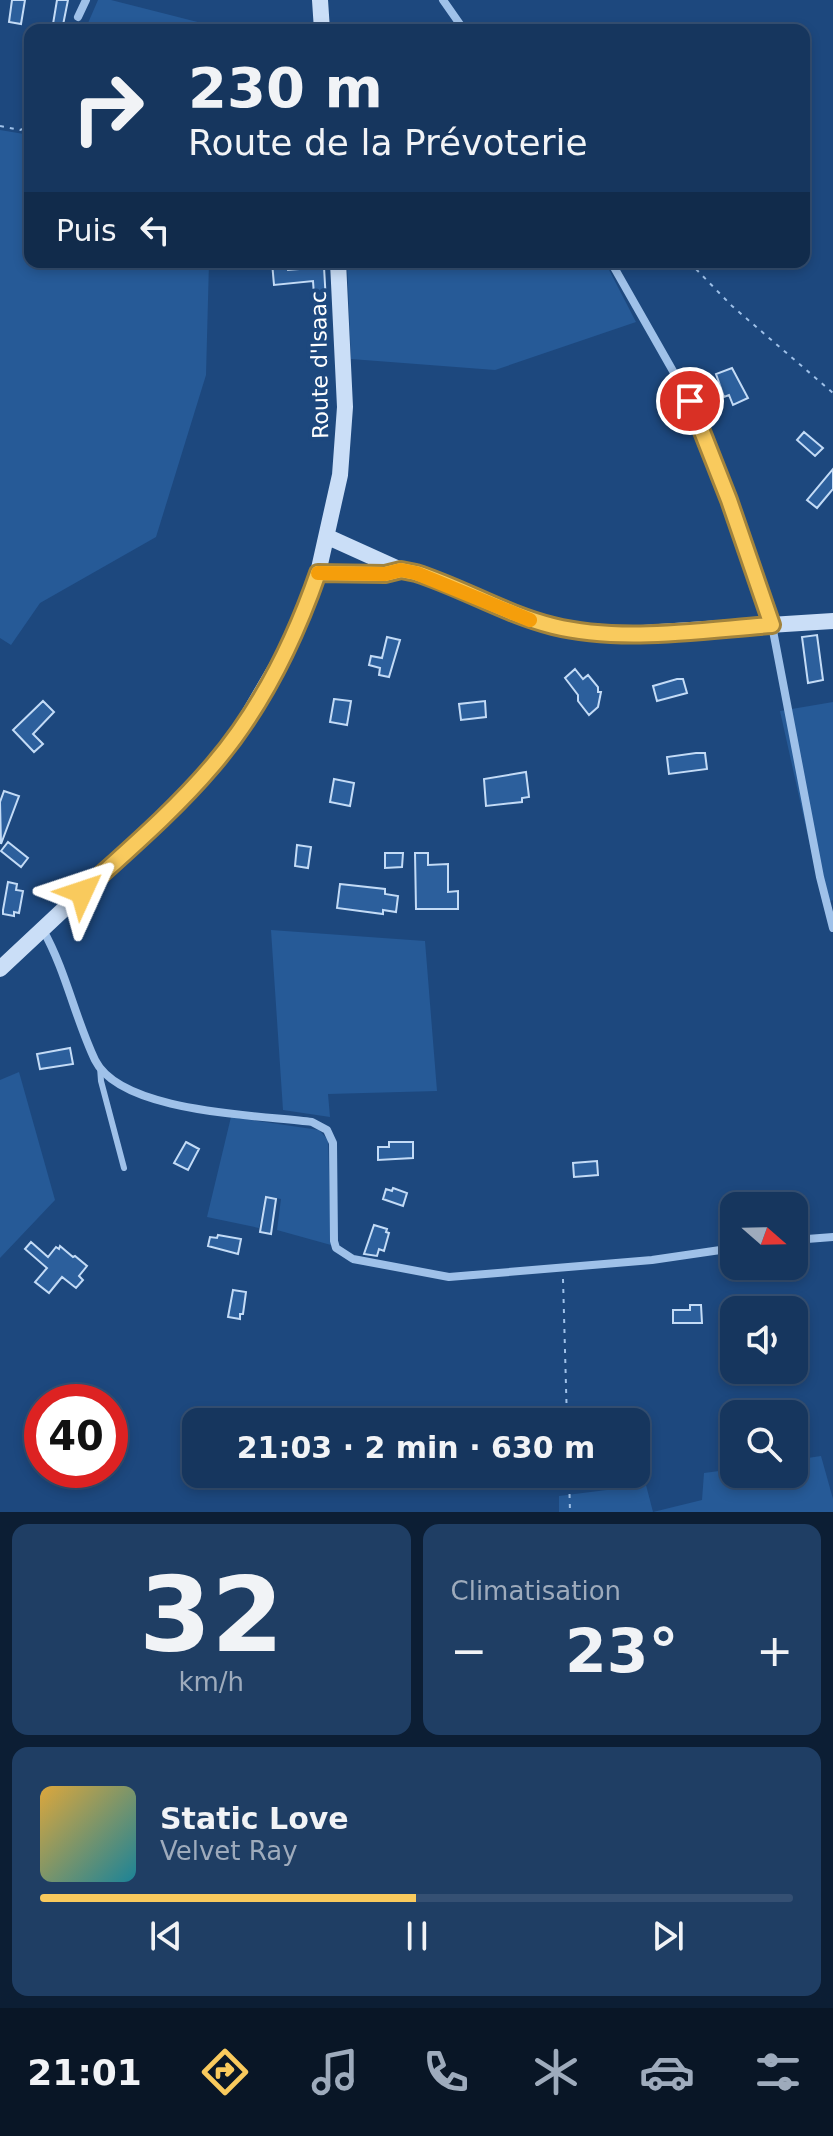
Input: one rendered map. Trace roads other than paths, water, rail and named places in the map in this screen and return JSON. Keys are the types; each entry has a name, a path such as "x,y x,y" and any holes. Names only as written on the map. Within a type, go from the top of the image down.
{"street":[{"path":"78,17 86,0"},
{"path":"320,0 322,24"},
{"path":"443,0 460,24"},
{"name":"Route d'Isaac","path":"0,969 189,792 238,733 288,647 318,573 340,475 345,407 338,268"},
{"path":"614,268 690,401 729,500 772,625 820,877 833,928"},
{"path":"328,537 401,570 435,579 527,619 574,630 628,634 833,621"},
{"path":"318,573 385,574 401,570"},
{"path":"42,930 100,1067 126,1089 168,1105 320,1124 327,1130 333,1143 334,1241 336,1248 353,1259 449,1277 652,1260 720,1250"},
{"path":"808,1239 833,1237"}],"lane":[{"path":"100,1067 124,1168"}]}
